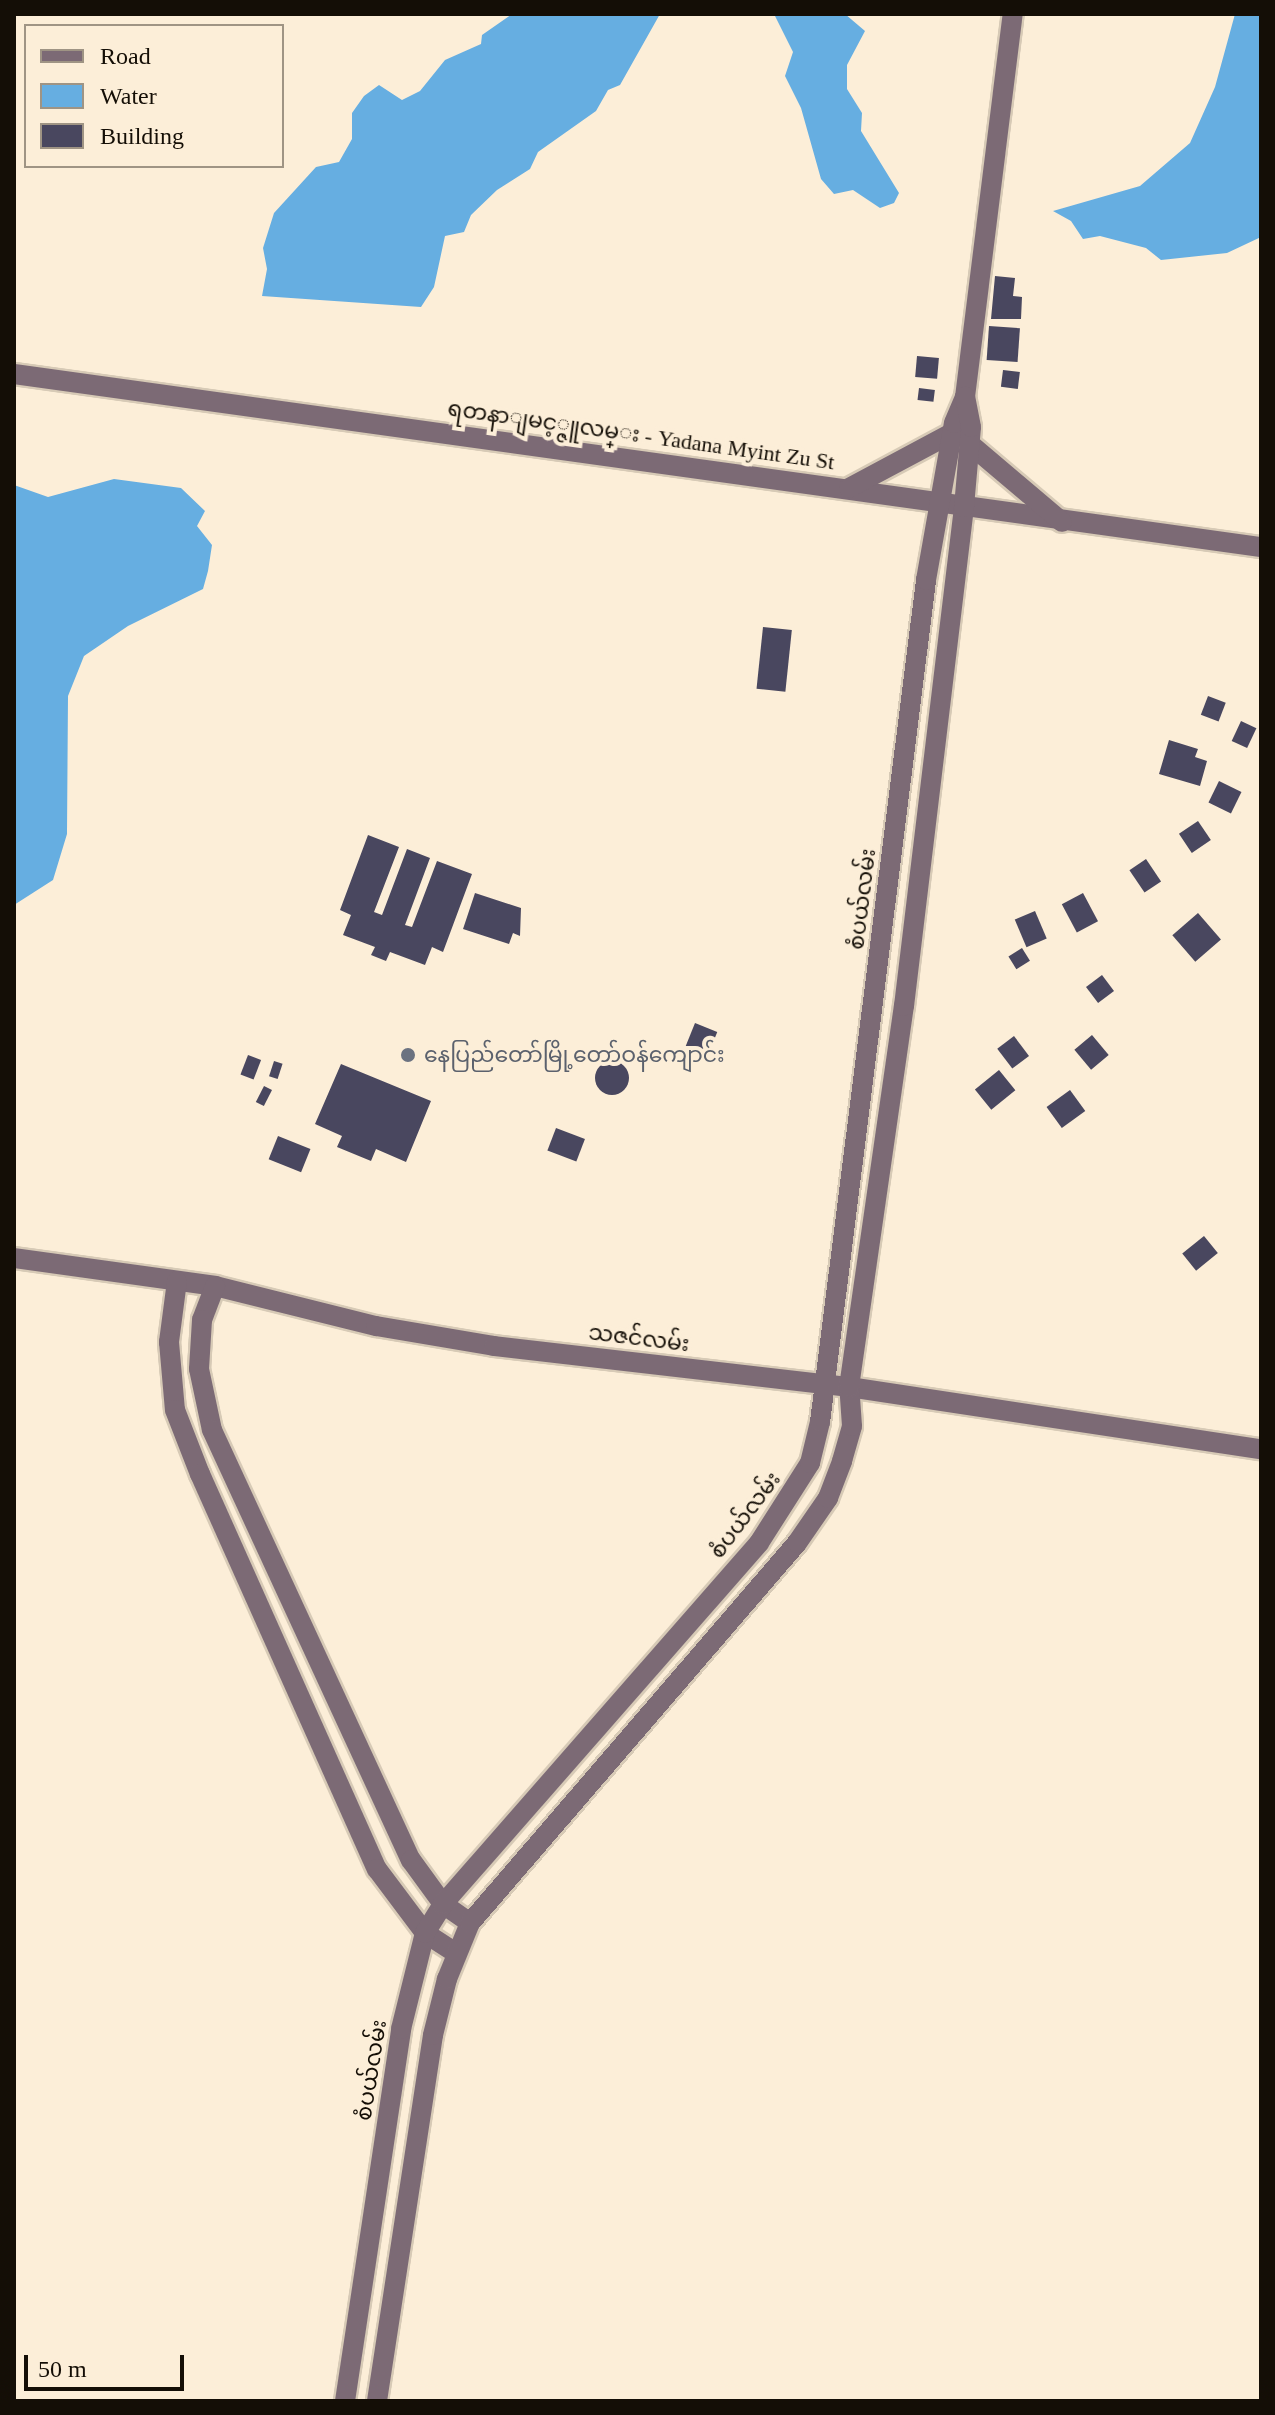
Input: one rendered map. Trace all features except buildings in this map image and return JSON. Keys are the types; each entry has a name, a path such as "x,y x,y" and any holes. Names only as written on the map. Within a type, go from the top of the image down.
{"street":[{"path":"377,2401 433,2035 456,1953 470,1923 797,1543 828,1498 852,1426 849,1387 904,1006 964,507 971,445 965,397 1013,14"},
{"name":"ရတနာျမင့္ဇူလမ္း - Yadana Myint Zu St","path":"14,374 849,488 1062,522 1261,547"},
{"name":"စံပယ်လမ်း","path":"345,2401 401,2029 425,1933 443,1904 790,1502 810,1463 820,1422 822,1385 938,503 952,433 965,397"},
{"path":"849,488 952,433"},
{"path":"971,445 1062,522"},
{"name":"သဇင်လမ်း","path":"14,1258 215,1286 376,1326 494,1346 849,1387 1261,1449"},
{"path":"177,1281 169,1342 175,1410 377,1869 425,1933 456,1953"},
{"path":"215,1286 202,1320 199,1369 212,1430 375,1791 411,1860 443,1904 470,1923"}],"water":[{"path":"512,14 660,14 620,85 608,90 596,111 538,152 530,169 497,190 471,215 464,232 445,236 434,287 421,307 262,296 267,269 263,248 274,213 316,167 339,162 352,139 352,113 364,96 379,85 402,100 420,91 445,60 481,44 482,35"},
{"path":"774,14 845,14 865,31 847,65 847,89 862,113 861,131 899,193 894,203 880,208 853,190 834,194 821,179 801,108 785,76 793,52"},
{"path":"1235,14 1261,14 1261,237 1227,253 1161,260 1146,248 1100,236 1083,239 1071,221 1053,211 1140,186 1190,143 1215,87"},
{"path":"114,479 181,488 205,511 197,526 212,545 208,571 203,589 128,626 84,656 68,696 67,834 53,880 14,905 14,485 48,497"}],"place":[{"name":"နေပြည်တော်မြို့တော်ဝန်ကျောင်း","path":"408,1055"}]}
